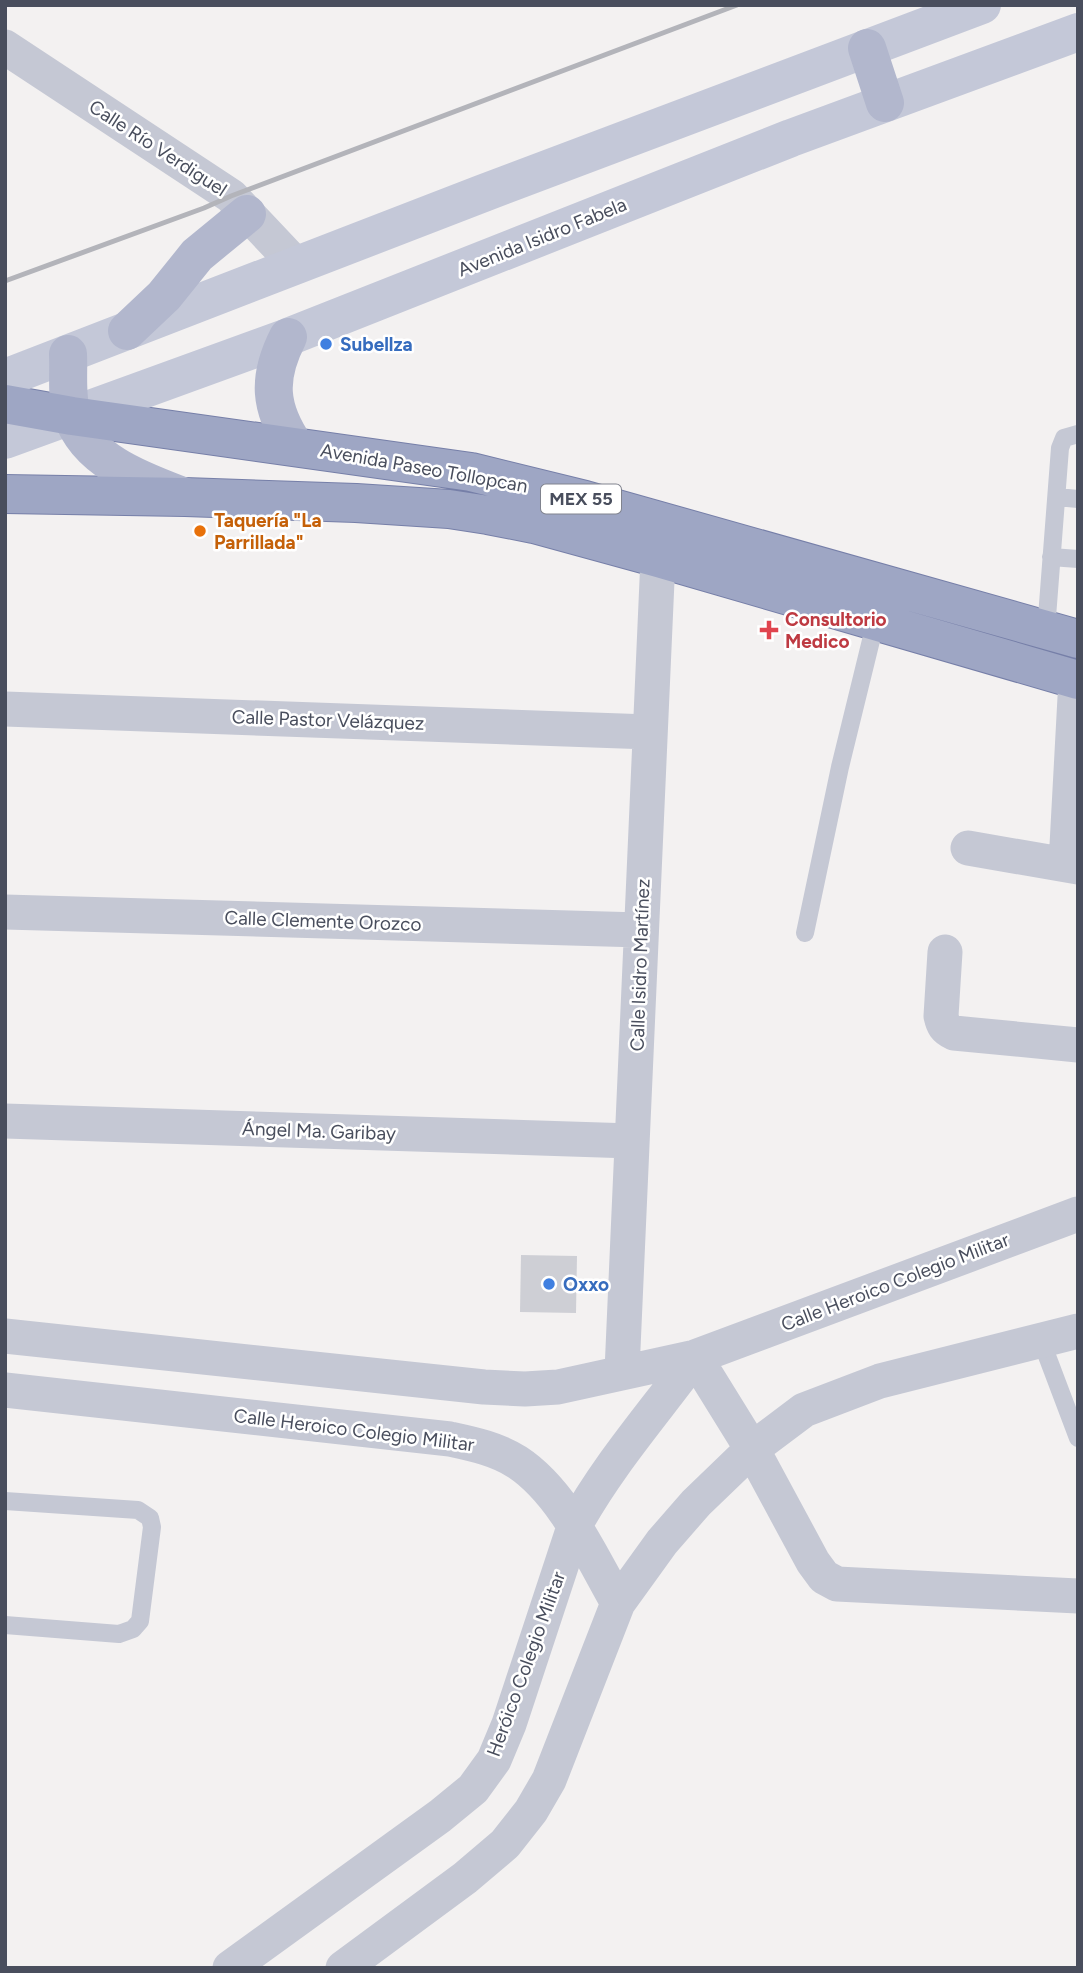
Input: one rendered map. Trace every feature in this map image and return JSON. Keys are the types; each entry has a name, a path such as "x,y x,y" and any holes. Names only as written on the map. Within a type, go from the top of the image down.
{"highway":[{"name":"Avenida Paseo Tollopcan","path":"5,404 72,416 447,468 531,486 1062,635"},
{"name":"Avenida Paseo Tollopcan","path":"5,494 185,497 449,509 534,524 876,620 1077,680"}],"main road":[{"path":"5,378 982,5"},
{"name":"Avenida Isidro Fabela","path":"5,440 288,337 885,103 1078,32"},
{"path":"867,48 885,103"},
{"path":"127,331 164,296 197,255 247,214"},
{"path":"288,337 279,354 273,392 276,412 295,446"},
{"path":"68,354 72,416 88,442 119,468 140,480 185,497"}],"street":[{"name":"Calle Río Verdiguel","path":"5,47 231,196 297,266"},
{"name":"Calle Isidro Martínez","path":"622,1371 658,558"},
{"path":"968,848 1072,866 1077,680"},
{"name":"Calle Pastor Velázquez","path":"5,709 650,732"},
{"name":"Calle Clemente Orozco","path":"5,912 641,930"},
{"path":"945,953 942,1016 948,1031 1078,1045"},
{"name":"Ángel Ma. Garibay","path":"5,1121 632,1141"},
{"name":"Calle Heroico Colegio Militar","path":"5,1336 484,1387 558,1387 695,1357 1078,1213"},
{"path":"343,1968 465,1878 505,1844 531,1811 549,1780 618,1603 696,1503 752,1449 804,1410 848,1392 880,1381 1078,1331"},
{"path":"695,1357 752,1449 813,1562 824,1577 837,1584 1078,1596"},
{"name":"Heróico Colegio Militar","path":"230,1968 440,1816 473,1789 494,1760 509,1724 574,1527 589,1499 616,1460 695,1357"},
{"path":"255,1418 259,1363"},
{"name":"Calle Heroico Colegio Militar","path":"5,1391 450,1439 484,1447 517,1462 547,1488 574,1527 618,1603"}],"lane":[{"path":"1062,635 1051,557 1062,442 1069,435 1078,434"},
{"path":"1057,497 1078,499"},
{"path":"1051,557 1078,559"},
{"path":"805,933 840,766 876,620"},
{"path":"1041,1340 1078,1438"},
{"path":"5,1501 138,1510 150,1518 152,1527 140,1621 133,1629 119,1634 5,1625"}],"building":[{"name":"Oxxo","path":"521,1255 577,1256 576,1313 520,1312"}],"railway":[{"path":"5,281 737,5"}],"place":[{"name":"Subellza","path":"326,344"},
{"name":"Taquería \"La Parrillada\"","path":"200,531"},
{"name":"Consultorio Medico","path":"769,630"},
{"name":"Oxxo","path":"549,1284"}]}
